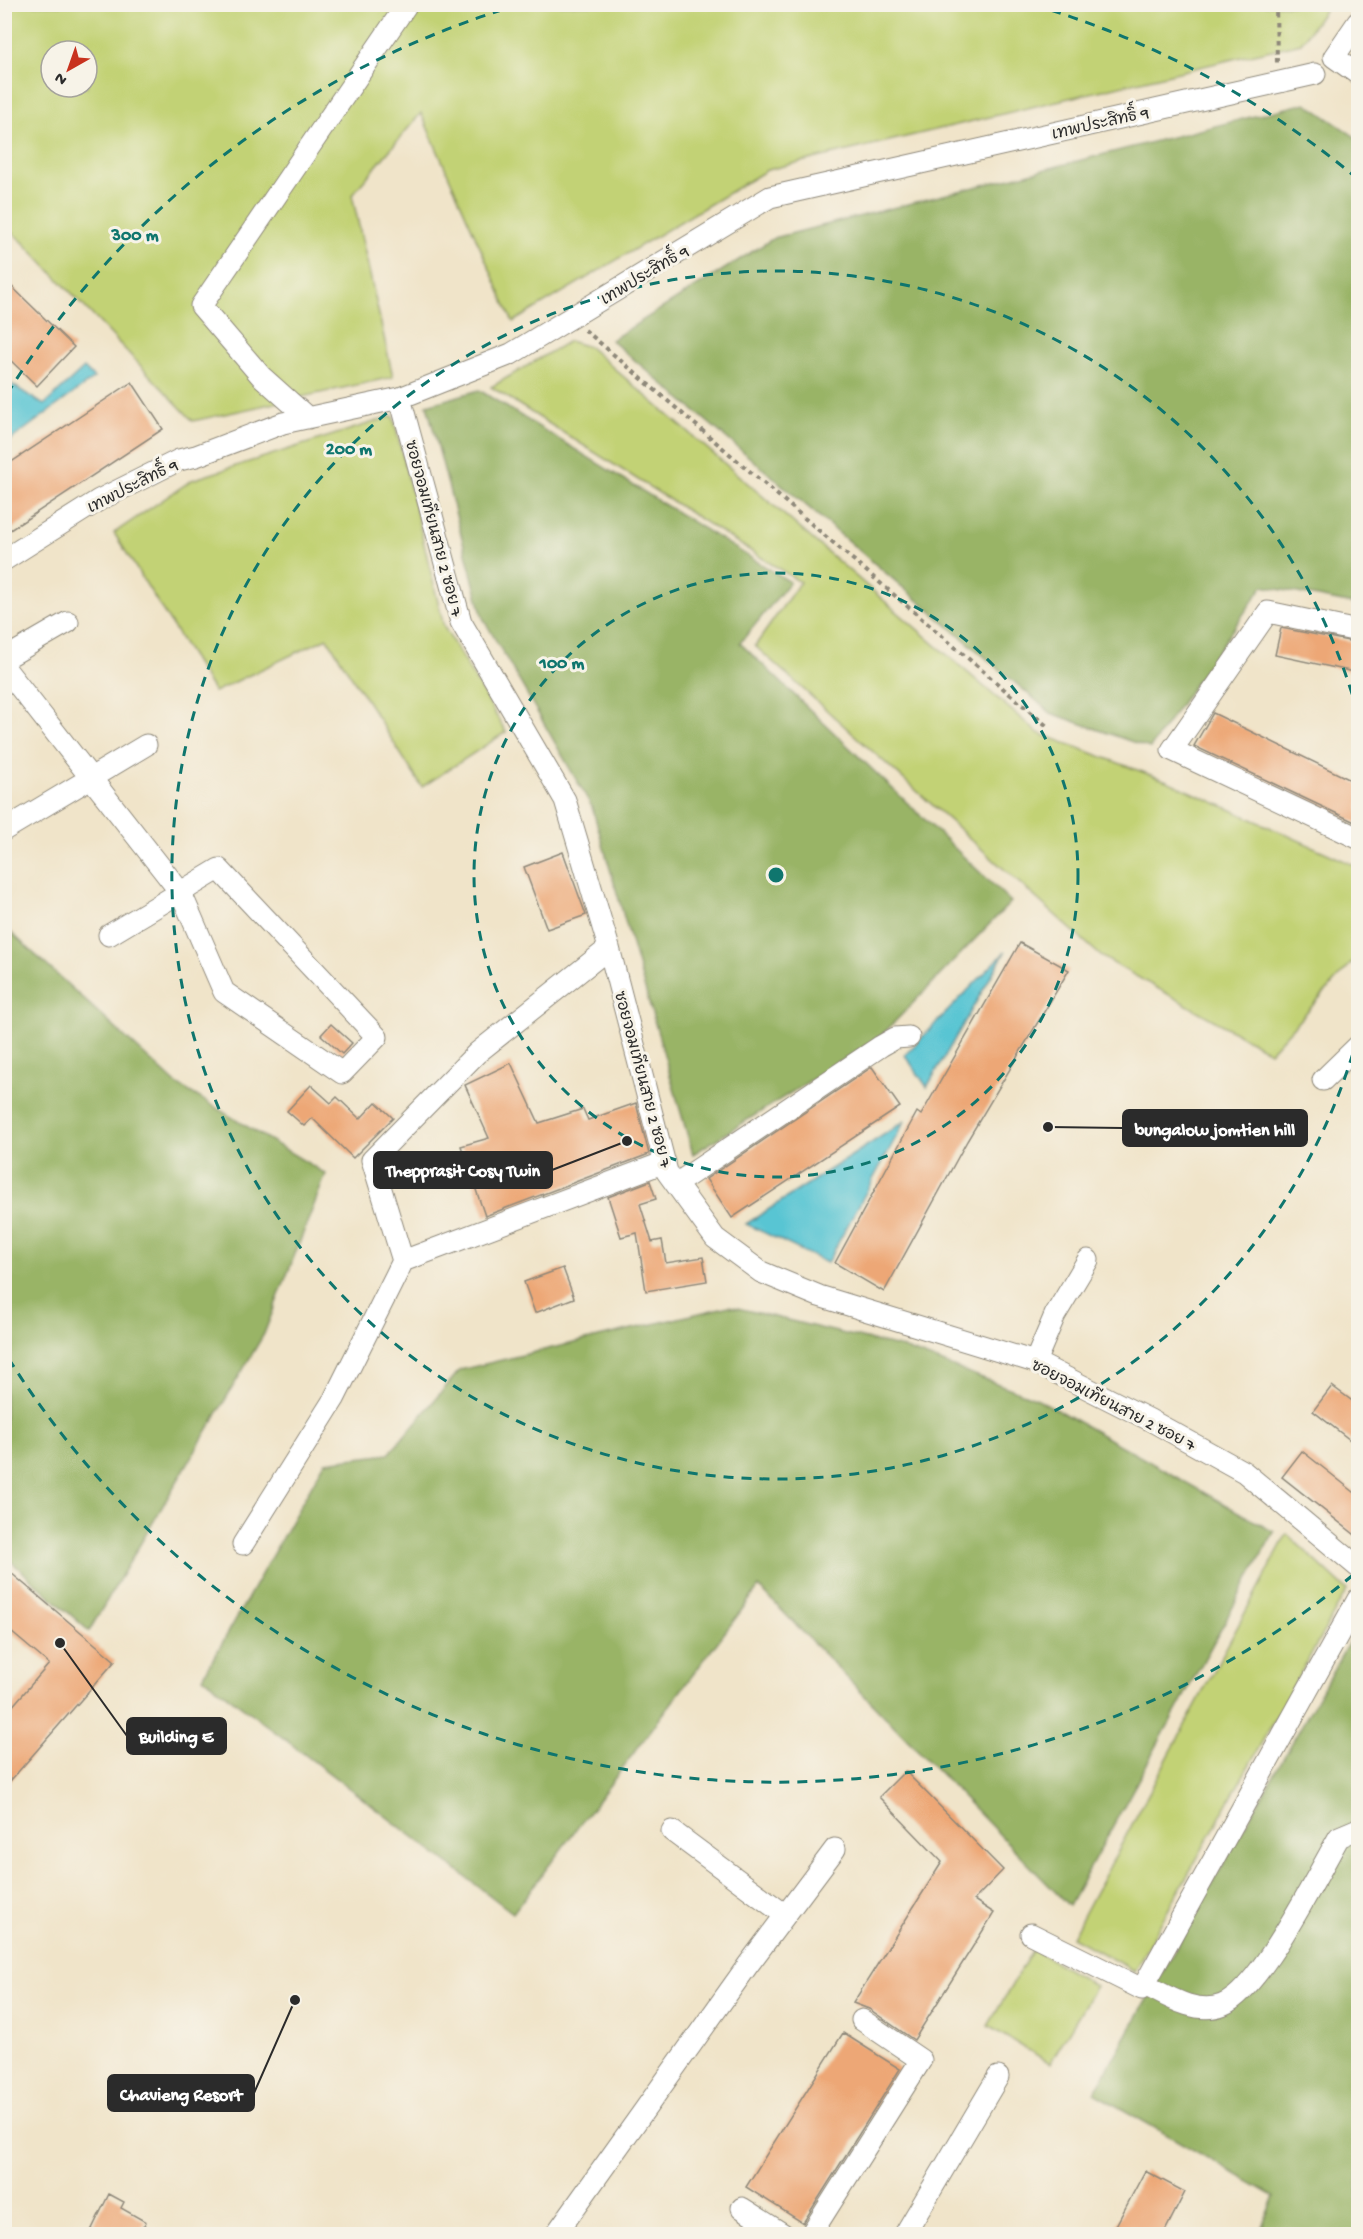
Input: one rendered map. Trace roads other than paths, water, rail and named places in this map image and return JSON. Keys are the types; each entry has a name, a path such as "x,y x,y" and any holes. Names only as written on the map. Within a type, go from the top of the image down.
{"street":[{"path":"308,418 261,376 201,306 407,4"},
{"path":"1359,22 1334,57 1359,74"},
{"name":"เทพประสิทธิ์ 9","path":"4,560 99,500 178,460 196,456 283,423 400,398 511,354 770,198 1315,74"},
{"name":"ซอยจอมเทียนสาย 2 ซอย 7","path":"400,398 461,622 565,800 609,948 667,1172 715,1238 761,1272 819,1296 1035,1362 1150,1420 1244,1472 1359,1568"},
{"path":"1359,631 1268,612 1172,750 1359,838"},
{"path":"4,659 68,622"},
{"path":"4,667 181,893 224,992 342,1073 376,1037 219,869 181,893 109,934"},
{"path":"4,830 146,745"},
{"path":"402,1262 372,1160 477,1053 609,948"},
{"path":"676,1184 881,1046 895,1038 909,1037"},
{"path":"1323,1080 1359,1046"},
{"path":"243,1544 334,1399 402,1262 665,1162"},
{"path":"1035,1362 1055,1315 1088,1260"},
{"path":"1031,1934 1142,1989 1359,1599"},
{"path":"1145,1984 1181,2003 1202,2007 1221,2006 1231,2001 1261,1971 1339,1838 1359,1829"},
{"path":"672,1831 785,1915"},
{"path":"556,2235 785,1915 835,1849"},
{"path":"811,2235 921,2060 862,2020"},
{"path":"905,2235 998,2077"},
{"path":"742,2208 783,2235"}],"water":[{"path":"84,368 94,378 5,444 5,380 44,405"},
{"path":"1005,952 927,1087 905,1055"},
{"path":"905,1121 827,1263 746,1224"}],"place":[{"name":"bungalow jomtien hill","path":"1048,1127"},
{"name":"Thepprasit Cosy Twin","path":"627,1141"},
{"name":"Building E","path":"60,1643"},
{"name":"Chavieng Resort","path":"295,2000"}]}
